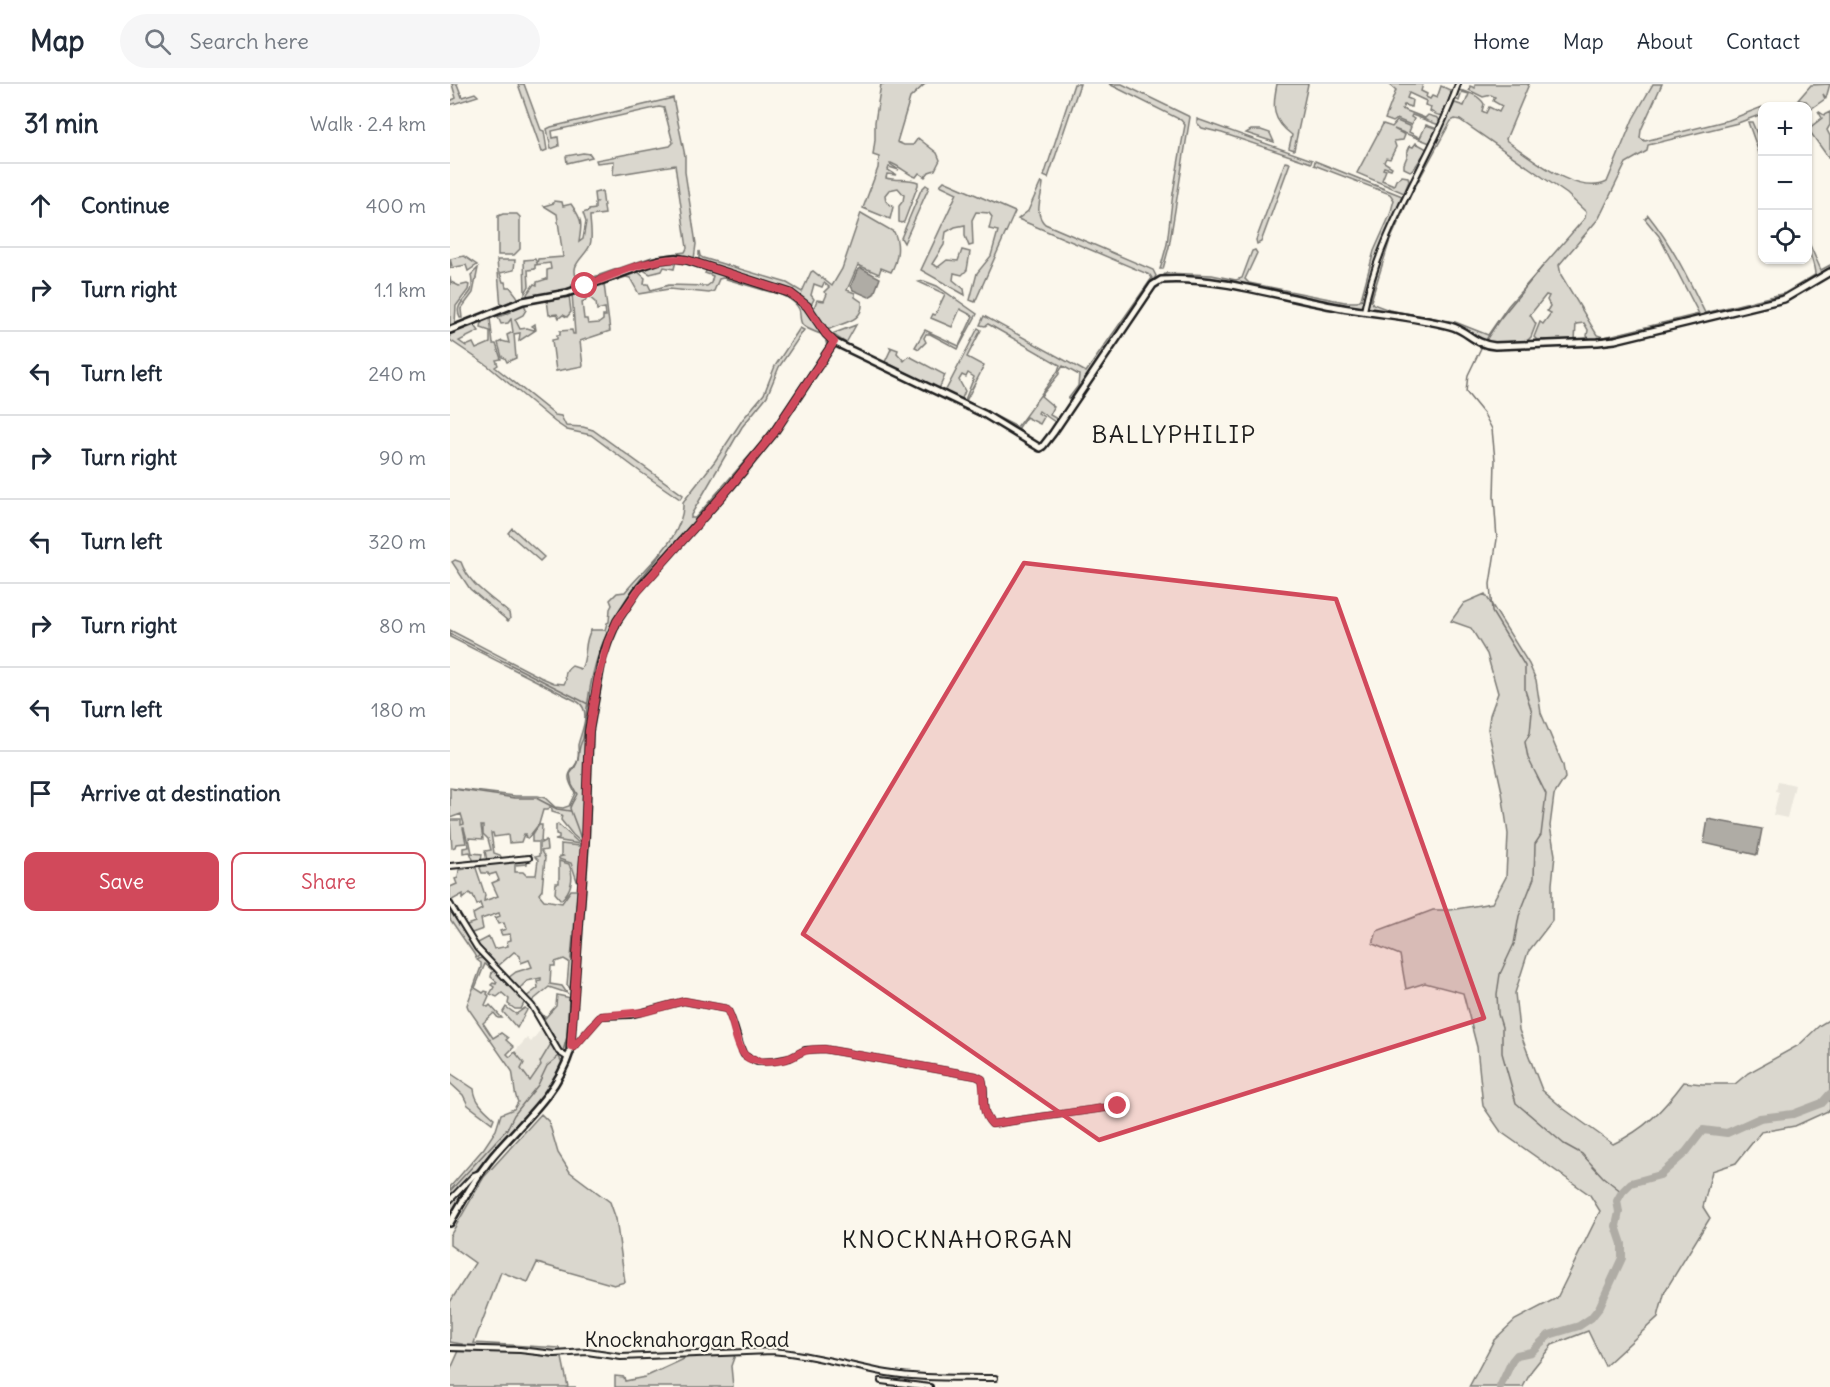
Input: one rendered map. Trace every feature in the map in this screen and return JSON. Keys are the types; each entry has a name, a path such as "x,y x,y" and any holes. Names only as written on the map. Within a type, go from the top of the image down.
{"street":[{"path":"1364,312 1385,241 1410,186 1445,120 1458,84"},
{"path":"450,330 523,301 567,293 659,260 675,258 695,262 790,293 807,306 834,342 984,414 1040,448 1053,433 1153,285 1161,280 1218,284 1450,326 1478,342 1489,345 1615,340 1784,299 1830,272"},
{"path":"450,1223 482,1172 543,1100 563,1070 568,1058 571,1046 585,835 589,731 600,669 617,621 638,591 725,494 773,434 834,342"},
{"path":"450,866 529,858"},
{"path":"450,904 477,948 532,1006 559,1052 568,1058"},
{"path":"571,1046 574,1047 601,1016 644,1012 684,1001 727,1009 733,1019 737,1040 744,1055 758,1062 790,1058 805,1050 824,1049 976,1076 982,1079 983,1107 988,1122 992,1124 1118,1106"},
{"path":"450,1200 474,1175 482,1172"},
{"name":"Knocknahorgan Road","path":"450,1348 555,1354 587,1352 621,1357 772,1351 888,1373 994,1378"},
{"path":"881,1381 930,1387"}],"highlighted area":[{"path":"1024,563 1336,599 1484,1018 1099,1140 803,934"}],"shaded area":[{"path":"452,84 457,84 462,97 475,93 478,96 450,105 450,101 456,98"},
{"path":"518,84 524,84 541,130 544,131 547,150 542,152"},
{"path":"881,84 925,84 910,98 897,142 913,145 918,138 937,153 940,160 935,170 929,172 925,177 919,173 916,177 890,164 899,170 889,167 888,170 896,175 887,174 886,178 918,182 904,222 901,223 899,222 899,206 904,195 898,188 889,190 885,195 886,201 893,207 890,219 863,208 878,168 879,157 873,155"},
{"path":"1074,84 1080,84 1048,178 1044,176"},
{"path":"1109,84 1122,84 1190,117 1169,247 1163,269 1160,269 1167,244 1185,125 1181,120"},
{"path":"1277,84 1308,84 1294,150 1289,148 1292,135 1277,119 1275,113 1274,100"},
{"path":"1389,84 1423,84 1421,91 1430,99 1432,96 1437,98 1441,86 1450,90 1451,94 1443,115 1430,111 1431,107 1425,105 1426,101 1409,93 1407,98 1412,100 1411,107 1404,105 1402,109 1425,118 1428,115 1438,118 1439,125 1412,115 1414,119 1411,125 1397,119 1393,122 1385,119 1396,90"},
{"path":"1475,84 1529,84 1507,141 1541,165 1569,180 1595,185 1607,182 1633,119 1653,84 1662,84 1641,130 1640,138 1645,141 1729,120 1758,109 1758,116 1738,123 1648,145 1647,151 1626,163 1599,218 1559,265 1561,275 1597,335 1603,337 1613,335 1699,314 1659,236 1645,219 1648,215 1672,250 1705,313 1785,293 1815,275 1812,250 1821,270 1830,265 1830,269 1787,296 1610,338 1591,340 1587,336 1588,330 1584,323 1576,324 1575,340 1537,340 1534,337 1540,322 1543,324 1551,313 1547,311 1550,306 1547,300 1549,296 1546,295 1530,315 1536,324 1531,337 1526,342 1489,344 1478,341 1466,330 1450,324 1367,310 1380,263 1411,189 1413,190 1389,243 1371,301 1389,310 1455,322 1488,335 1508,306 1585,218 1586,212 1567,194 1460,120 1455,119 1451,121 1415,187 1413,186 1455,103 1464,106 1469,94 1462,92 1459,101 1455,99 1458,90 1469,93 1480,99 1484,104 1482,111 1486,113 1489,107 1499,112 1502,106 1493,101 1495,97 1491,95 1483,97 1469,90 1470,86 1475,88"},
{"path":"1830,84 1826,98 1823,94 1825,99 1812,108 1812,102 1798,100 1811,85"},
{"path":"673,98 685,156 685,172 696,244 694,259 680,257 651,261 580,286 579,282 652,257 685,252 687,248 675,165 613,175 614,161 597,163 596,160 670,146 673,143 664,108 659,107 552,131 553,138 558,137 559,146 551,149 547,129"},
{"path":"1818,111 1824,115 1830,112 1830,125 1827,130 1830,136 1830,155 1828,157 1812,135 1812,126 1822,118"},
{"path":"1197,119 1312,160 1311,163 1202,128 1197,123"},
{"path":"1397,121 1411,127 1409,132 1420,138 1426,125 1435,128 1436,131 1430,143 1394,129 1405,135 1403,140 1394,141 1396,147 1390,159 1386,158 1384,162 1392,167 1391,169 1384,167 1383,169 1386,170 1382,180 1394,185 1396,180 1402,176 1408,177 1409,181 1404,193 1357,173 1383,124 1392,127"},
{"path":"1748,122 1752,122 1758,136 1758,150"},
{"path":"1251,130 1270,133 1274,142 1246,133"},
{"path":"1416,143 1427,149 1414,169 1410,171 1404,168 1404,164 1410,146 1413,147"},
{"path":"590,154 592,157 567,163 566,156"},
{"path":"1315,161 1402,196 1379,253 1362,306 1359,308 1164,275 1166,273 1212,275 1236,280 1242,278 1252,251 1255,250 1257,253 1245,279 1249,283 1345,302 1357,302 1361,299 1374,251 1394,200 1390,194 1314,165"},
{"path":"1285,162 1290,163 1261,242 1257,244 1256,240"},
{"path":"944,181 1015,212 975,302 970,300 977,273 991,256 998,231 989,229 992,217 989,213 976,212 972,220 973,245 969,246 965,236 965,225 946,232 944,245 932,264 938,267 947,260 958,261 962,250 970,252 967,270 962,275 954,273 953,280 964,289 965,295 921,270 957,193 940,185"},
{"path":"1041,182 1043,183 1039,215 1045,224 1153,270 1156,276 1088,379 1085,378 1070,400 1068,399 1078,386 1079,375 1063,366 1041,396 1054,407 1050,415 1057,419 1055,422 1039,411 1038,413 1044,417 1040,424 1026,417 1018,429 1024,433 1023,435 965,403 974,377 968,373 966,377 962,375 959,380 965,391 961,401 945,392 978,328 981,330 967,357 984,366 966,401 1017,427 1058,371 1060,365 988,324 980,325 984,316 1086,372 1152,278 1150,275 1018,219 1028,211"},
{"path":"926,185 929,187 904,243 901,238 921,190"},
{"path":"602,191 605,214 590,216 591,242 575,270 579,282 572,284 571,290 528,297 527,294 534,284 537,285 537,282 547,279 547,270 551,269 550,263 535,265 535,269 528,270 529,286 525,293 524,260 535,259 537,263 538,259 563,257 557,214 544,206 554,201 562,202 563,206 571,204 581,222 579,242 583,239 586,222 583,213 595,209 597,202 595,202 594,193"},
{"path":"861,213 894,232 898,247 895,262 891,272 881,268 879,274 858,265 847,290 855,293 855,297 862,302 862,309 855,318 826,331 813,310 817,300 824,301 827,294 824,292 829,287 824,283 822,287 814,284 811,295 814,299 810,307 796,294 784,288 699,260 699,251 703,258 787,283 802,292 813,271 832,286 842,269"},
{"path":"517,214 520,217 520,249 514,255 498,255 498,216"},
{"path":"464,256 477,265 468,271 466,265 450,268 450,263 452,266 450,259"},
{"path":"497,260 515,260 514,270 500,273 506,287 510,287 518,301 501,307"},
{"path":"667,260 681,261 676,261 674,269 664,267 662,271 650,274 645,271 645,266"},
{"path":"478,268 473,293 461,309 462,318 460,318 459,306 471,291 471,275"},
{"path":"708,268 762,284 788,295 809,311 824,335 804,326 797,306 778,293 723,278 719,279 714,291 709,293 669,289 639,294 630,278 626,277 604,284 610,331 580,341 583,366 556,371 552,340 557,339 560,331 572,330 575,334 572,293 581,290 586,294 586,300 582,302 584,319 587,319 588,324 599,323 603,320 603,316 606,316 605,308 597,310 596,303 589,297 589,287 636,270 645,278 644,284 648,284 651,290 669,285 707,286 711,283 713,276 705,273"},
{"path":"861,268 880,278 874,294 869,297 853,290 851,286 857,271"},
{"path":"450,277 451,282 459,286 469,285 456,306 455,323 450,325"},
{"path":"924,281 937,286 977,314 958,349 930,334 926,334 924,338 926,342 919,349 915,347 925,330 959,346 973,316 960,309 952,327 931,318 933,314 935,315 945,294 919,282"},
{"path":"569,295 571,312 567,317 563,315 559,318 557,314 549,315 547,300 529,303"},
{"path":"524,303 526,310 523,315 515,319 520,329 534,330 532,326 535,324 536,330 519,341 520,333 514,334 516,358 507,362 502,357 498,343 502,341 509,343 507,335 513,332 511,319 508,323 501,324 498,317 511,312 510,308"},
{"path":"490,318 493,344 496,344 501,359 496,360 498,365 495,367 555,415 561,416 566,426 593,430 683,495 680,499 591,435 567,430 555,422 488,366 450,340 450,332 473,323 479,331 459,341 466,346 473,343 476,349 490,343 490,331 481,328 482,320"},
{"path":"856,325 846,343 832,334"},
{"path":"800,328 804,330 779,367 767,396 742,427 691,518 695,518 765,438 827,346 826,342 829,346 766,439 737,476 636,589 600,659 587,732 583,839 580,841 573,835 561,820 562,815 552,812 550,807 548,810 543,810 539,824 528,838 524,834 521,842 509,843 508,835 494,837 491,833 494,853 500,855 502,859 487,861 485,851 491,850 488,839 483,834 483,826 481,826 483,839 469,838 472,853 482,854 481,861 474,862 470,852 463,853 463,848 469,847 464,828 466,843 456,844 452,848 450,820 461,820 461,825 464,824 461,814 450,818 450,788 515,796 538,796 545,798 555,807 569,806 575,793 569,776 578,760 578,745 585,716 578,702 450,637 450,630 540,677 554,683 564,684 566,672 572,666 581,669 591,630 605,630 612,605 610,600 617,593 625,592 663,551 671,539 678,528 683,502 715,461 743,419 764,394 775,366"},
{"path":"890,347 898,350 897,353 904,361 909,356 945,375 939,389 885,362"},
{"path":"512,528 544,557 540,561 508,533"},
{"path":"455,560 461,562 475,584 509,613 508,621 470,589 452,562"},
{"path":"1485,594 1529,664 1536,680 1541,713 1563,765 1565,778 1554,795 1550,826 1555,855 1552,921 1528,952 1515,993 1519,1030 1542,1090 1564,1109 1613,1144 1635,1132 1653,1118 1684,1082 1735,1084 1748,1073 1799,1045 1820,1025 1830,1019 1830,1110 1795,1126 1761,1132 1736,1163 1712,1171 1703,1207 1710,1218 1665,1291 1658,1317 1605,1366 1588,1331 1552,1345 1532,1370 1523,1387 1469,1387 1494,1340 1515,1320 1557,1298 1600,1211 1590,1195 1501,1132 1483,1106 1477,1047 1463,993 1425,983 1406,989 1400,955 1373,944 1377,931 1433,910 1450,910 1492,903 1506,877 1508,834 1502,792 1488,729 1490,715 1498,693 1487,654 1471,628 1451,621 1464,603"},
{"path":"1778,781 1795,785 1787,818 1773,815 1779,792 1776,791"},
{"path":"1708,819 1762,829 1757,855 1704,843"},
{"path":"558,824 580,844 555,840 559,839 559,835 556,834"},
{"path":"539,825 542,825 541,843 546,840 547,850 541,851 545,858 542,890 539,894 544,900 562,903 571,890 580,890 573,991 567,985 569,962 564,959 555,962 555,966 551,966 550,984 562,986 567,993 549,987 532,1001 545,1018 556,1006 557,995 571,998 568,1048 565,1052 541,1014 526,997 538,988 537,981 541,978 527,981 519,989 508,978 516,972 532,967 529,960 521,963 520,956 514,952 497,967 476,944 489,937 494,949 508,946 507,941 511,940 510,934 502,935 500,931 506,929 504,923 498,924 495,918 500,916 499,913 481,919 483,929 469,934 464,926 475,922 473,914 482,909 480,903 477,905 470,893 463,899 463,894 452,900 454,904 450,901 450,887 457,884 455,879 458,878 459,870 465,867 450,867 475,865 485,895 484,901 498,896 492,883 499,880 496,873 489,875 482,873 480,868 482,865 527,860 527,864 515,865 515,872 536,875 538,860 535,857 539,856 539,842 532,842 532,835"},
{"path":"561,844 580,846 582,850 580,881 577,881 571,863 559,859 563,856 561,855"},
{"path":"559,861 569,864 572,874 570,888 561,900 555,893 556,883 559,883"},
{"path":"450,909 480,955 476,958 450,919"},
{"path":"481,958 490,965 491,969 485,964 475,988 483,993 488,992 489,996 485,1005 488,1007 490,1005 502,1018 498,1018 494,1013 483,1023 493,1038 501,1033 508,1038 506,1040 514,1047 507,1054 510,1057 515,1052 524,1063 521,1069 530,1081 552,1042 563,1065 541,1099 450,1199 450,1187 484,1148 496,1130 501,1114 514,1109 518,1102 512,1071 467,1005 481,967 481,963 477,960"},
{"path":"495,971 525,1001 521,1009 515,1009 508,1004 509,999 502,993 497,997 490,994 494,987 491,985 497,982 491,977 492,972"},
{"path":"506,1007 516,1014 525,1008 527,1010 517,1028 503,1012"},
{"path":"541,1029 552,1042 527,1087 511,1056 527,1038 531,1042"},
{"path":"450,1073 474,1089 478,1102 494,1118 492,1123 468,1105 463,1095 450,1083"},
{"path":"541,1114 549,1122 558,1153 570,1172 610,1202 616,1219 625,1282 614,1285 537,1263 528,1282 501,1272 474,1343 560,1348 568,1387 450,1387 450,1371 462,1344 450,1342 450,1302 475,1263 450,1245 450,1236 484,1177"},
{"path":"475,1177 450,1220 450,1203"},
{"path":"697,1353 735,1355 731,1366 733,1387 615,1387 615,1376 624,1377 625,1381 645,1377"}],"waterway":[{"path":"1484,343 1499,320 1542,267"},
{"path":"1482,346 1468,375 1466,392 1484,414 1492,429 1497,539 1490,584 1492,612 1525,666 1525,690 1532,712 1530,733 1525,742 1528,758 1546,794 1541,835 1535,844 1534,878 1519,916 1514,944 1500,974 1497,994 1498,1014 1502,1027 1502,1053 1516,1103 1564,1144 1582,1154 1603,1177 1622,1192"},
{"path":"580,837 570,808 577,794 570,774 578,760 579,748 583,739 598,656 607,632 620,608 662,553"},
{"path":"450,634 588,704"},
{"path":"453,789 515,798 536,798 557,809 570,811"},
{"path":"578,880 580,856"},
{"path":"574,930 577,891"},
{"path":"571,959 573,936"},
{"path":"563,1051 567,1037 569,999"},
{"path":"450,1191 507,1129 514,1115 538,1085 547,1066 559,1056"},
{"path":"1500,1387 1517,1355 1531,1352 1549,1335 1579,1326 1591,1318 1599,1308 1622,1258 1622,1244 1616,1226 1619,1212 1617,1201 1631,1183 1660,1175 1686,1152 1703,1130 1727,1133 1760,1118 1793,1114 1822,1103 1830,1094"}],"district":[{"name":"BALLYPHILIP","path":"1174,434"},
{"name":"KNOCKNAHORGAN","path":"958,1239"}],"route":[{"path":"585,286 659,260 667,258 687,260 783,289 807,306 834,342 773,434 730,487 632,598 617,621 608,642 602,659 589,731 585,835 571,1046 574,1047 601,1016 631,1015 684,1001 727,1009 733,1019 737,1040 744,1055 758,1062 790,1058 805,1050 824,1049 976,1076 982,1079 983,1107 988,1122 992,1124 1118,1106"}]}
